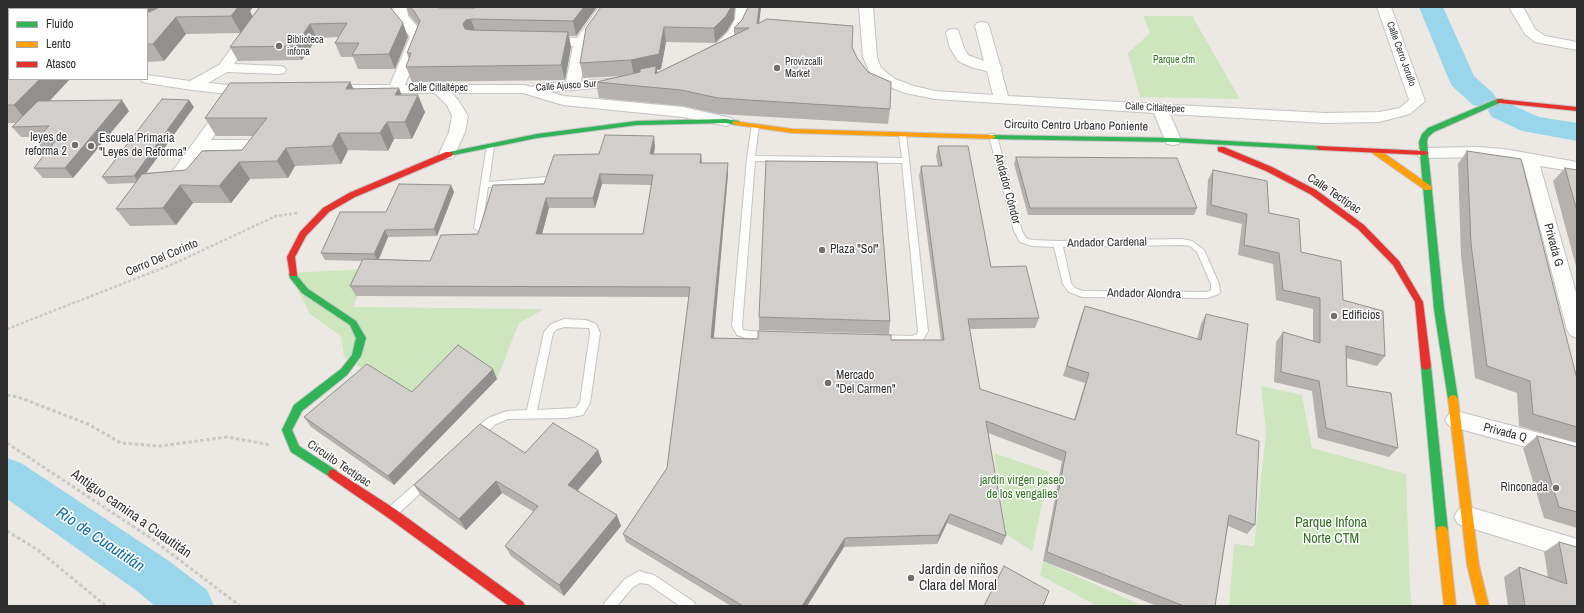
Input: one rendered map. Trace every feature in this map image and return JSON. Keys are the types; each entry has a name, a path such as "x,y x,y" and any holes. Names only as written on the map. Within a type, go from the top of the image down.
{"street":[{"path":"396,88 416,37 413,30 401,16 400,10 402,7"},
{"path":"572,86 581,42 606,7"},
{"path":"699,60 721,47 734,34 742,19 743,7"},
{"name":"Calle Citlaltépec","path":"866,7 870,57 875,70 890,82 910,90 935,95 1326,118 1379,117 1405,111 1417,101"},
{"name":"Calle Cerro Jorullo","path":"1384,7 1417,101"},
{"path":"1516,7 1530,31 1540,39 1577,46"},
{"path":"192,86 224,68 258,21"},
{"path":"982,26 995,68 1002,100"},
{"path":"953,33 957,48 963,58 976,64 995,68"},
{"path":"528,41 581,42"},
{"path":"224,68 280,70"},
{"path":"148,79 238,91 262,91"},
{"name":"Calle Ajusco Sur","path":"524,88 634,81"},
{"name":"Calle Citlaltépec","path":"333,89 524,88 563,100 683,112 726,121"},
{"path":"439,89 453,104 460,116 456,132 447,154"},
{"path":"453,104 469,89"},
{"path":"175,180 238,91"},
{"path":"1482,606 1473,565 1466,517 1456,420 1439,309 1425,153 1422,142 1431,130 1500,101 1577,109"},
{"path":"1160,108 1173,140"},
{"name":"Circuito Centro Urbano Poniente","path":"490,146 537,136 637,123 726,121 793,131 903,135 1173,140 1205,143 1425,153"},
{"name":"Calle Tectipac","path":"1205,143 1269,168 1313,192 1361,226 1396,263 1419,302 1450,606"},
{"path":"200,144 247,145"},
{"name":"Circuito Tectipac","path":"490,146 447,154 352,195 326,210 303,234 291,257 294,278 305,291 353,324 361,338 356,356 344,372 298,408 287,430 295,449 391,513 519,606"},
{"path":"1374,151 1397,165 1428,188"},
{"path":"1425,153 1477,152 1577,167"},
{"name":"Privada G","path":"1530,159 1577,330"},
{"name":"Privada Q","path":"1456,420 1577,452"},
{"path":"1466,517 1577,550"}],"lane":[{"path":"755,126 737,326 740,332 748,335 779,336"},
{"path":"873,339 912,340 920,337 923,331 903,135"},
{"name":"Andador Cóndor","path":"992,136 1018,232 1023,240"},
{"path":"478,228 490,146"},
{"path":"751,158 905,161"},
{"path":"484,185 547,180"},
{"name":"Andador Cardenal","path":"1023,240 1032,244 1182,242 1192,244 1200,250 1215,284 1216,292"},
{"name":"Andador Alondra","path":"1058,244 1067,284 1072,290 1082,294 1207,295 1216,292"},
{"path":"470,441 492,421 507,416 567,414 579,412 585,403 595,333 593,326 586,324 564,323 554,326 549,332 531,414"},
{"path":"391,513 430,477"},
{"path":"609,606 629,583 639,577 650,579 690,606"}],"path":[{"name":"Cerro Del Corinto","path":"7,329 173,264 276,216 326,210"},
{"path":"7,396 18,397 45,406 80,421 121,443 160,446 227,437 295,449"},
{"name":"Antiguo camina a Cuautitán","path":"7,443 152,539 240,606"},
{"path":"7,531 38,550 106,606"}],"green space":[{"name":"Parque ctm","path":"1143,16 1192,16 1240,99 1140,97 1128,53 1150,33"},
{"path":"369,269 353,307 544,309 519,323 497,379 463,356 418,402 344,357 341,336 310,314 289,273"},
{"name":"Parque Infona Norte CTM","path":"1261,386 1302,395 1312,448 1406,474 1410,590 1412,606 1229,606 1234,544 1254,546 1266,433"},
{"name":"jardin virgen paseo de los vengalies","path":"994,453 1049,472 1032,551 1006,534"},
{"path":"1043,561 1143,606 1097,606 1040,575"}],"building":[{"path":"19,7 136,7 136,8"},
{"path":"160,7 238,7 231,16 176,17 153,44 148,44 148,13"},
{"path":"259,7 390,7 403,23 389,54 352,55 359,43 335,43 347,23 310,24 295,46 230,47"},
{"path":"410,7 584,7 573,21 471,19 466,20 463,24 465,29 471,30 568,32 561,65 406,67 411,53 407,53 420,21"},
{"path":"601,7 731,7 726,16 714,28 664,27 659,54 631,60 580,63 586,28"},
{"name":"Provizcalli Market","path":"748,7 759,7 757,24 767,19 853,26 852,47 857,58 868,72 891,82 890,109 718,98 681,90 596,82 640,72 640,69 656,66 655,74 749,28 734,28 742,20"},
{"path":"7,67 8,80 39,80 14,105 7,105"},
{"path":"350,82 346,89 399,88 395,95 418,95 405,122 387,122 380,133 339,133 332,146 286,148 277,161 239,162 219,186 180,185 163,208 116,209 142,174 186,170 202,151 242,150 267,118 205,118 230,83"},
{"path":"162,99 189,100 134,176 102,177"},
{"path":"122,100 65,168 34,168 56,140 36,140 49,126 12,127 38,101"},
{"path":"605,135 654,136 650,154 701,154 700,163 728,163 711,338 758,339 758,331 891,335 891,340 944,340 921,166 942,166 938,146 968,146 991,267 1026,266 1039,318 968,319 980,389 1075,420 1089,373 1067,366 1085,306 1201,340 1206,314 1248,324 1236,434 1259,441 1255,525 1229,515 1215,606 1184,606 1047,552 1066,452 986,421 1006,536 950,514 939,535 845,538 802,606 743,606 623,534 667,468 690,287 350,286 363,259 430,261 441,235 478,234 493,185 544,184 554,155 599,154","holes":["600,174 653,175 643,234 536,234 546,198 593,198"]},
{"path":"1467,151 1521,159 1577,379 1577,427 1533,414 1530,381 1487,366 1471,244"},
{"path":"1016,157 1177,158 1197,208 1030,208"},
{"name":"Plaza \"Sol\"","path":"766,161 877,162 890,321 759,317"},
{"path":"1565,168 1577,170 1577,211"},
{"name":"Edificios","path":"1213,170 1267,181 1269,213 1299,219 1301,252 1341,261 1343,300 1383,311 1385,356 1346,346 1347,386 1391,393 1398,448 1326,428 1319,381 1281,372 1283,332 1320,343 1320,298 1283,290 1279,253 1244,245 1247,214 1211,205"},
{"path":"399,184 451,185 434,229 385,230 374,254 321,253 340,212 386,212"},
{"path":"458,345 493,369 388,476 304,417 367,364 412,392"},
{"path":"553,423 598,450 568,485 617,515 559,585 505,546 538,506 496,481 459,519 414,485 480,424 525,453"},
{"path":"1537,436 1577,447 1577,512 1559,507"},
{"path":"1559,542 1577,547 1577,606 1525,606 1519,567 1567,584"},
{"path":"1004,566 1049,591 1043,606 984,606"}],"waterway":[{"path":"1431,7 1462,80 1483,99"},
{"path":"1502,111 1532,125 1577,132"},
{"name":"Rio de Cuautitlán","path":"7,476 153,576 191,606"}],"traffic: fast":[{"path":"1453,399 1439,309 1423,142 1425,136 1431,130 1500,101"},
{"path":"449,154 537,136 637,123 726,121 736,123"},
{"path":"992,137 1173,140 1320,148"},
{"path":"293,274 294,278 305,291 353,323 361,338 356,356 344,372 298,408 287,430 295,449 333,474"},
{"path":"1426,366 1442,531"}],"traffic: slow":[{"path":"736,123 793,131 992,137"},
{"path":"1375,151 1428,188"},
{"path":"1453,399 1473,565 1483,606"},
{"path":"1442,531 1450,606"}],"traffic: jam":[{"path":"1500,101 1577,109"},
{"path":"1320,148 1425,153"},
{"path":"1221,149 1269,169 1313,192 1361,227 1396,263 1419,302 1426,366"},
{"path":"293,274 291,257 303,234 326,210 352,195 449,154"},
{"path":"333,474 391,513 519,606"}],"place":[{"name":"Biblioteca infona","path":"279,46"},
{"name":"Provizcalli Market","path":"777,68"},
{"name":"leyes de reforma 2","path":"75,145"},
{"name":"Escuela Primaria \"Leyes de Reforma\"","path":"91,146"},
{"name":"Plaza \"Sol\"","path":"822,250"},
{"name":"Edificios","path":"1334,316"},
{"name":"Mercado \"Del Carmen\"","path":"828,383"},
{"name":"Rinconada","path":"1556,488"},
{"name":"Jardin de niños Clara del Moral","path":"911,578"}]}
